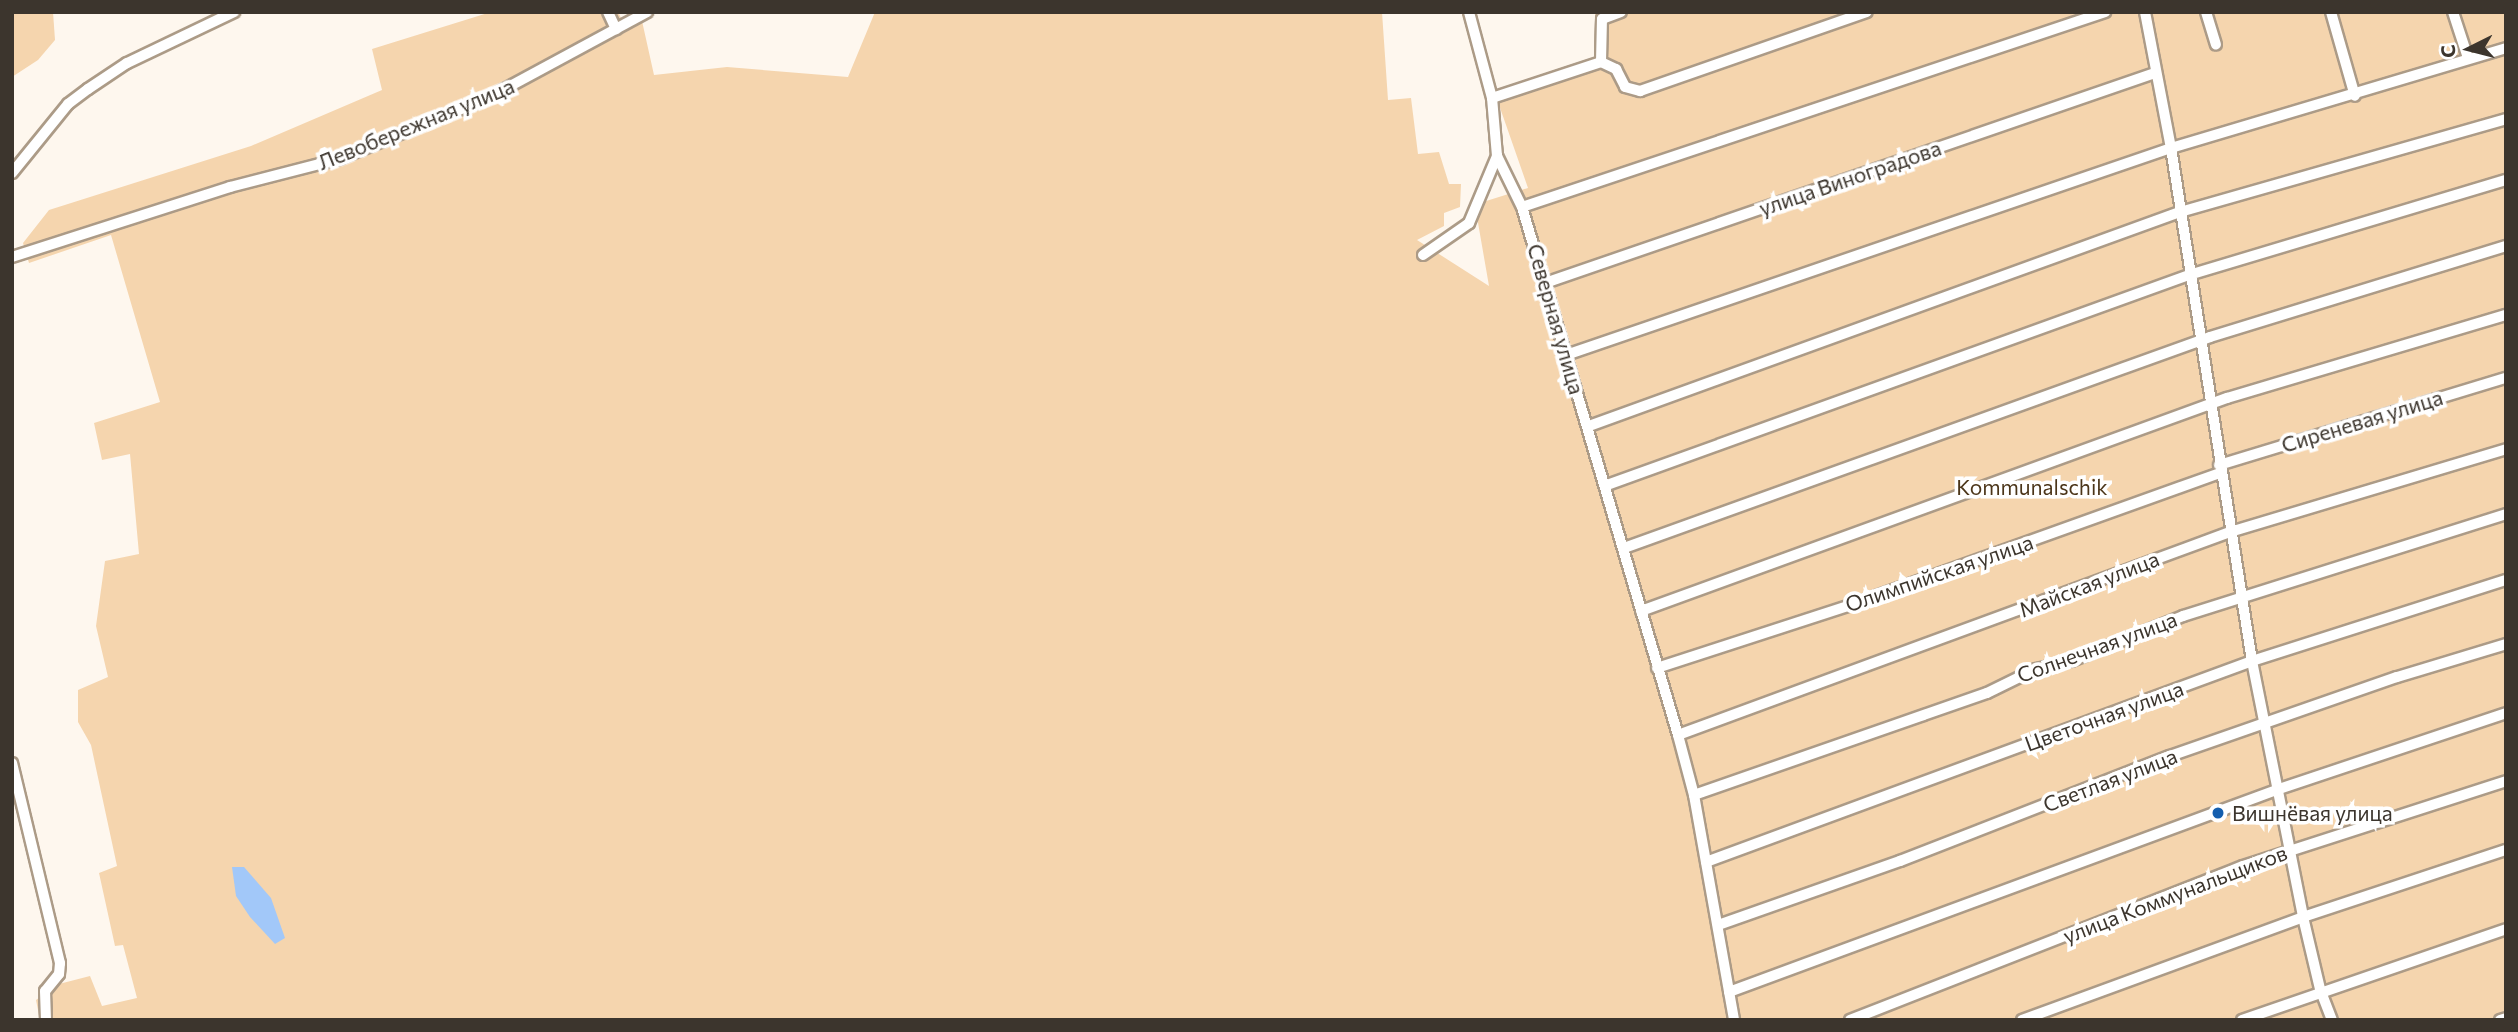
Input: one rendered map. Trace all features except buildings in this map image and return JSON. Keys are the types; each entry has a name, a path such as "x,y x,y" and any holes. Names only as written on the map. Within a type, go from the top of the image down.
{"street":[{"path":"12,173 68,104 88,89 127,63 234,12"},
{"path":"608,12 616,29"},
{"name":"Левобережная улица","path":"12,257 230,187 338,159 488,98 647,12"},
{"path":"1423,255 1469,223 1497,156 1492,98 1469,12"},
{"path":"1601,62 1602,19 1621,12"},
{"path":"1492,98 1601,62 1616,69 1625,87 1640,91 1867,12"},
{"path":"1522,207 2105,12"},
{"path":"2146,12 2155,73 2171,148 2209,408 2252,661 2320,989 2332,1020"},
{"path":"2206,12 2216,44"},
{"path":"2330,12 2355,96"},
{"path":"2453,12 2468,58"},
{"path":"1566,355 2171,148 2355,96 2506,48"},
{"name":"улица Виноградова","path":"1545,283 2155,73"},
{"path":"1589,426 2180,212 2506,119"},
{"name":"Северная улица","path":"1497,156 1522,207 1607,485 1678,735 1694,795 1734,1020"},
{"path":"1607,485 2189,275 2506,180"},
{"path":"1624,548 2200,342 2506,246"},
{"path":"1641,611 2209,408 2240,394 2506,314"},
{"name":"Сиреневая улица","path":"2220,469 2506,378"},
{"name":"Майская улица","path":"1678,735 2230,532 2506,449"},
{"name":"Олимпийская улица","path":"1657,668 1854,604 2220,469"},
{"name":"Солнечная улица","path":"1694,795 1987,693 2024,673 2071,661 2183,616 2506,514"},
{"name":"Цветочная улица","path":"1706,862 2252,661 2506,580"},
{"name":"Светлая улица","path":"1718,925 1900,861 2170,756 2266,725 2397,677 2506,644"},
{"path":"1729,992 2279,789 2506,713"},
{"path":"12,763 60,963 60,974 44,991 46,1020"},
{"name":"улица Коммунальщиков","path":"1850,1020 2289,849 2506,781"},
{"path":"2022,1020 2304,917 2506,850"},
{"path":"2242,1020 2320,989 2506,929"},
{"path":"2500,1020 2506,1018"}],"green space":[{"path":"12,12 53,12 55,40 38,60 12,77"},
{"name":"Kommunalschik","path":"491,12 618,12 621,18 640,12 654,75 727,67 848,77 875,12 1382,12 1388,100 1411,98 1418,154 1439,152 1449,184 1461,184 1460,207 1444,213 1444,226 1417,240 1489,286 1477,217 1483,202 1528,188 1498,102 1598,70 1595,12 2506,12 2506,1020 40,1020 36,1000 59,984 90,976 102,1006 137,998 123,945 115,946 99,873 117,866 91,745 78,722 78,690 108,677 96,626 105,561 139,554 130,454 102,460 94,423 160,402 111,235 29,263 23,243 49,210 251,146 382,90 372,49"}],"water":[{"path":"232,867 244,867 271,898 285,938 275,944 250,917 236,896"}],"place":[{"name":"Вишнёвая улица","path":"2218,813"}]}
